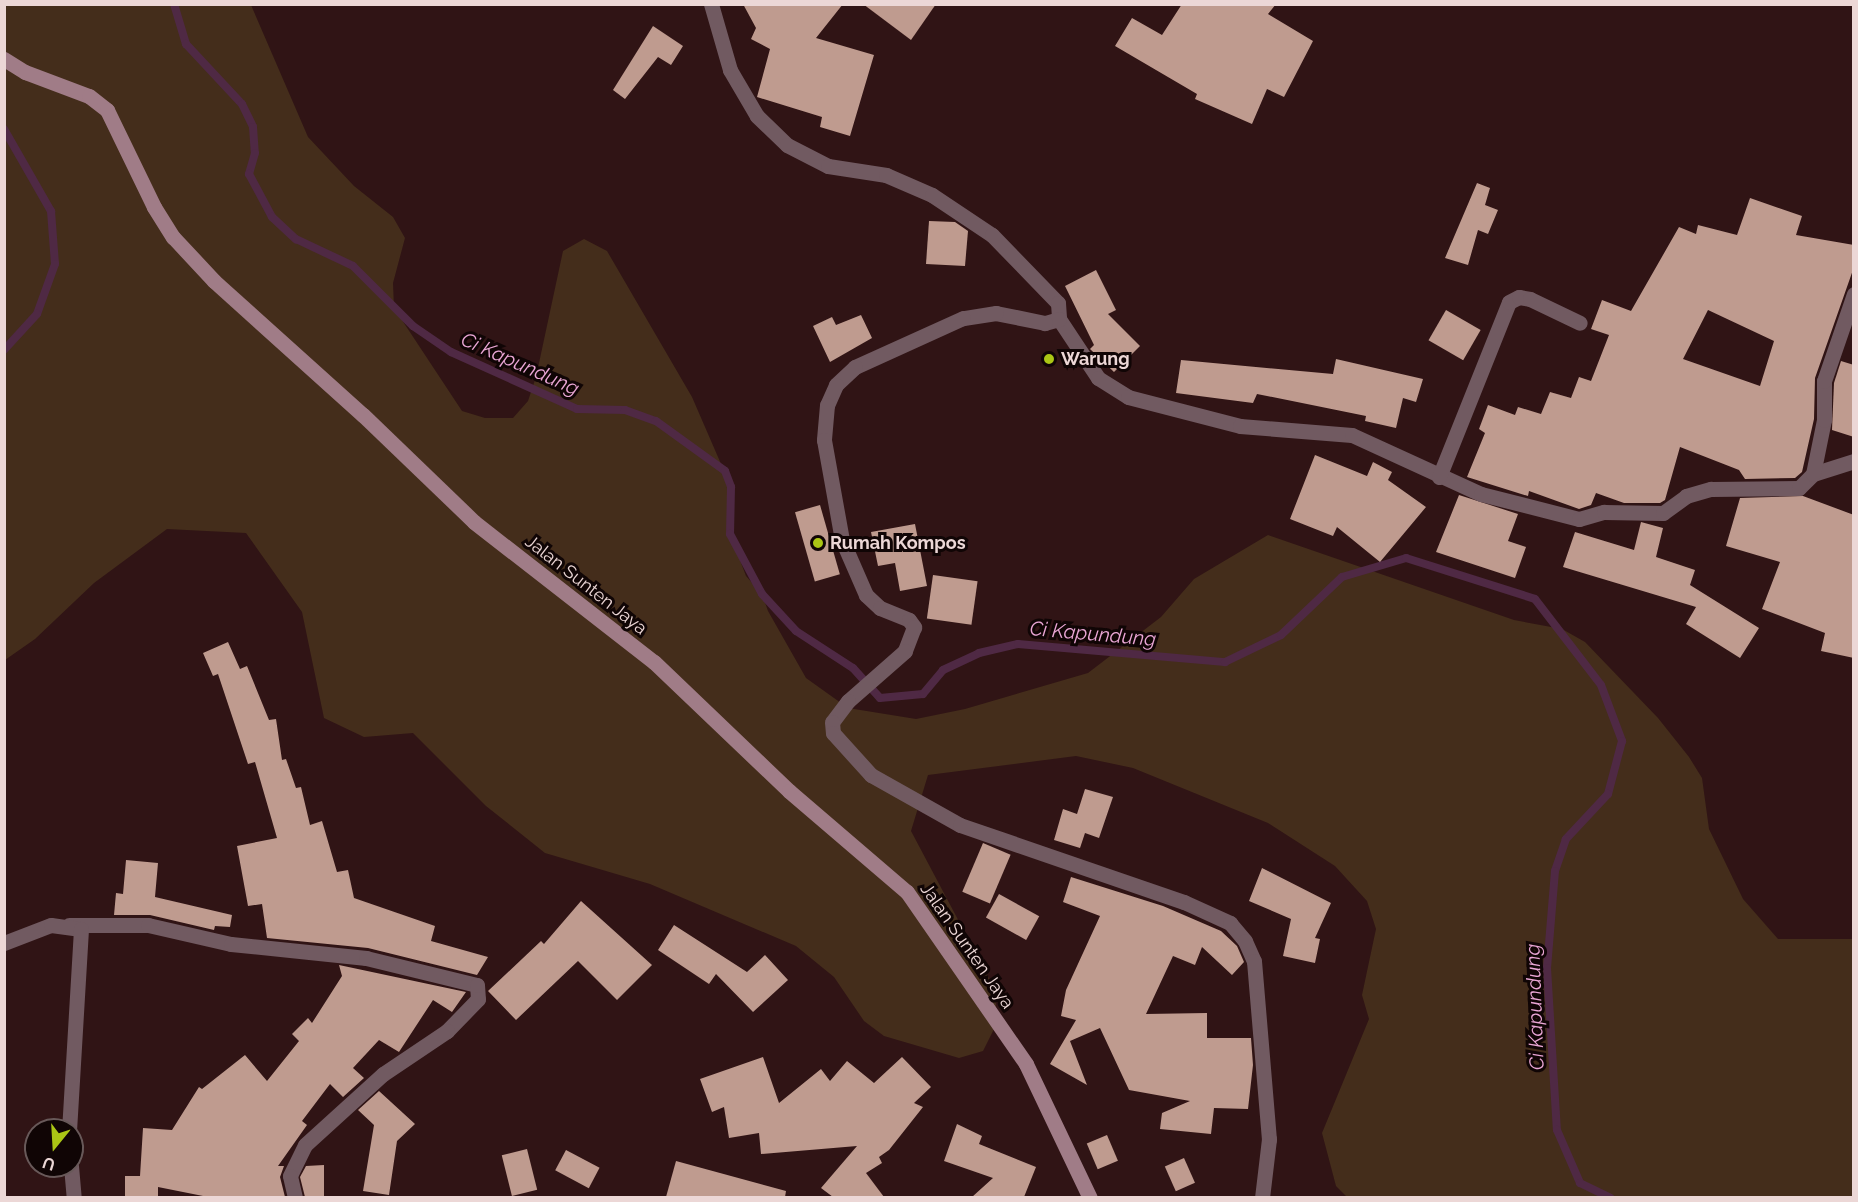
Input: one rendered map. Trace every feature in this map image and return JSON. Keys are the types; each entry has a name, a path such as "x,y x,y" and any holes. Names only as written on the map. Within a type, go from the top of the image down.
{"main road":[{"name":"Jalan Sunten Jaya","path":"4,59 25,72 90,96 107,110 167,227 223,289 363,415 474,522 654,662 789,791 907,892 1026,1064 1089,1197"}],"street":[{"path":"711,4 730,70 758,116 787,145 828,166 886,175 932,195 992,235 1058,303 1059,319 1098,378 1128,397 1240,426 1352,435 1439,477 1481,494 1579,519 1604,512 1663,513 1686,496 1711,489 1799,488 1813,474 1854,461"},
{"path":"1813,474 1824,420 1824,381 1854,294"},
{"path":"1439,477 1509,302 1519,297 1530,299 1581,323"},
{"path":"1059,319 1045,323 996,313 963,318 855,367 836,385 827,405 824,440 842,540 866,595 880,608 909,620 913,637 905,651 858,694 832,722 833,733 871,775 960,825 1184,902 1230,923 1245,941 1254,962 1269,1139 1262,1197"},
{"path":"4,943 51,925 148,925 231,944 366,958 477,985 478,999 447,1031 383,1074 305,1145 290,1176 295,1197"},
{"path":"69,926 81,929 82,940 70,1118"},
{"path":"72,1178 74,1197"}],"shaded area":[{"path":"5,5 251,5 308,137 354,186 393,217 405,238 393,283 394,308 462,411 485,418 513,418 528,401 536,377 563,251 584,239 607,251 692,397 731,487 730,534 746,576 762,594 768,611 806,678 848,708 916,719 965,709 1088,673 1161,617 1194,579 1268,535 1514,620 1562,629 1585,642 1658,718 1689,757 1702,778 1709,829 1743,899 1778,939 1853,939 1853,1197 1347,1197 1336,1186 1322,1133 1369,1019 1362,995 1376,929 1367,901 1335,866 1268,823 1133,768 1076,756 928,775 911,831 990,980 996,1004 994,1029 983,1051 959,1058 884,1036 864,1021 834,977 796,946 650,884 545,853 486,806 413,733 364,737 324,718 302,612 246,533 167,529 94,583 35,639 5,660"}],"building":[{"path":"743,4 843,4 816,38 874,55 850,136 820,127 822,117 757,97 770,49 751,39 756,28"},
{"path":"863,4 936,4 911,40"},
{"path":"1182,4 1276,4 1268,14 1313,41 1284,97 1267,89 1252,124 1195,99 1197,94 1115,46 1132,18 1162,35"},
{"path":"653,26 683,46 671,65 658,57 625,99 613,90"},
{"path":"1477,183 1490,188 1485,205 1498,210 1488,234 1478,230 1468,265 1445,258"},
{"path":"1750,198 1802,216 1796,235 1854,245 1854,267 1815,378 1814,419 1802,472 1795,478 1745,479 1739,470 1680,447 1665,500 1660,503 1624,503 1596,493 1591,505 1579,509 1529,491 1528,496 1467,477 1485,433 1479,429 1488,405 1515,415 1518,407 1541,414 1550,392 1571,398 1579,377 1591,381 1609,335 1591,329 1602,300 1631,311 1679,227 1696,234 1698,225 1737,235","holes":["1708,310 1774,341 1760,386 1683,359"]},
{"path":"929,221 955,222 968,231 965,266 926,264"},
{"path":"1096,270 1116,310 1108,314 1140,346 1114,372 1090,349 1094,345 1065,286"},
{"path":"1446,310 1481,330 1463,360 1428,340"},
{"path":"861,315 872,338 830,362 813,326 832,317 836,325"},
{"path":"1336,359 1423,379 1416,402 1403,398 1396,428 1365,421 1366,416 1257,394 1253,403 1176,393 1181,360 1333,374"},
{"path":"1841,361 1854,365 1854,437 1832,430 1834,383"},
{"path":"1315,455 1367,476 1373,462 1392,472 1388,480 1426,507 1380,562 1337,527 1333,536 1290,519"},
{"path":"1459,495 1518,514 1508,541 1526,547 1515,578 1436,552"},
{"path":"1803,496 1854,515 1854,658 1821,651 1825,633 1762,609 1780,562 1726,546 1740,498"},
{"name":"Rumah Kompos","path":"820,505 840,574 815,581 795,512"},
{"path":"1641,522 1663,528 1656,557 1695,570 1690,585 1759,628 1740,658 1686,624 1696,607 1563,567 1575,532 1634,550"},
{"name":"Rumah Kompos","path":"915,524 927,586 900,591 895,563 878,566 871,532"},
{"path":"933,575 978,581 971,625 927,619"},
{"path":"228,642 240,669 247,666 269,720 276,719 282,760 286,759 296,788 301,787 310,825 322,821 337,872 348,870 354,898 435,926 431,941 488,957 477,975 368,948 267,938 262,904 248,906 237,846 277,838 255,762 248,764 218,674 213,676 203,653"},
{"path":"1085,789 1113,797 1099,838 1085,833 1080,848 1054,840 1063,809 1077,814"},
{"path":"983,843 1011,855 990,904 962,892"},
{"path":"126,860 158,863 155,897 232,915 230,927 215,926 214,930 150,915 114,915 116,893 123,894"},
{"path":"1262,868 1331,903 1315,938 1320,939 1315,963 1283,956 1291,919 1249,901"},
{"path":"1071,877 1163,906 1221,931 1237,946 1244,962 1232,975 1202,947 1195,965 1173,956 1146,1014 1207,1013 1207,1038 1251,1038 1253,1065 1248,1109 1214,1108 1211,1134 1160,1129 1162,1113 1190,1101 1129,1090 1100,1028 1070,1041 1087,1085 1050,1064 1076,1020 1061,1016 1066,990 1100,916 1063,902"},
{"path":"999,894 1039,916 1026,940 986,918"},
{"path":"581,901 652,965 617,1000 578,961 516,1020 488,991 541,941 544,944"},
{"path":"674,925 747,972 765,955 788,980 753,1012 716,974 709,984 658,950"},
{"path":"339,965 466,992 452,1012 433,1000 399,1052 379,1040 353,1068 364,1078 343,1097 330,1084 302,1121 307,1125 278,1166 284,1166 280,1177 285,1197 208,1197 158,1187 158,1197 125,1197 125,1176 140,1176 143,1128 172,1130 199,1087 202,1089 245,1055 267,1081 299,1041 292,1034 308,1018 312,1023 342,976"},
{"path":"763,1057 779,1103 821,1069 830,1081 847,1061 874,1083 902,1057 931,1087 914,1103 923,1107 889,1150 879,1157 882,1163 866,1173 884,1197 833,1197 821,1188 857,1146 761,1154 759,1133 729,1138 724,1107 712,1112 700,1079"},
{"path":"379,1091 415,1124 397,1141 389,1195 363,1191 374,1125 358,1110"},
{"path":"957,1124 982,1136 979,1144 1036,1167 1024,1197 972,1197 993,1178 944,1161"},
{"path":"1107,1135 1118,1161 1098,1169 1087,1144"},
{"path":"527,1149 537,1190 512,1196 502,1155"},
{"path":"566,1150 600,1168 589,1188 555,1170"},
{"path":"1184,1158 1195,1183 1176,1191 1165,1167"},
{"path":"676,1161 786,1191 785,1197 666,1197"},
{"path":"324,1165 324,1197 305,1197 300,1177 306,1166"}],"waterway":[{"name":"Ci Kapundung","path":"174,4 186,44 242,104 253,127 255,153 249,174 272,217 296,239 353,266 413,326 451,352 577,409 625,410 656,421 725,471 731,487 730,534 762,594 796,631 853,668 880,698 923,694 943,670 979,653 1018,644 1225,662 1281,635 1342,577 1406,558 1535,599 1601,685 1622,741 1608,794 1566,839 1555,871 1547,968 1557,1130 1580,1183 1611,1198"},
{"path":"4,129 51,211 55,264 37,314 4,350"}],"place":[{"name":"Warung","path":"1049,359"},
{"name":"Rumah Kompos","path":"818,543"}]}
